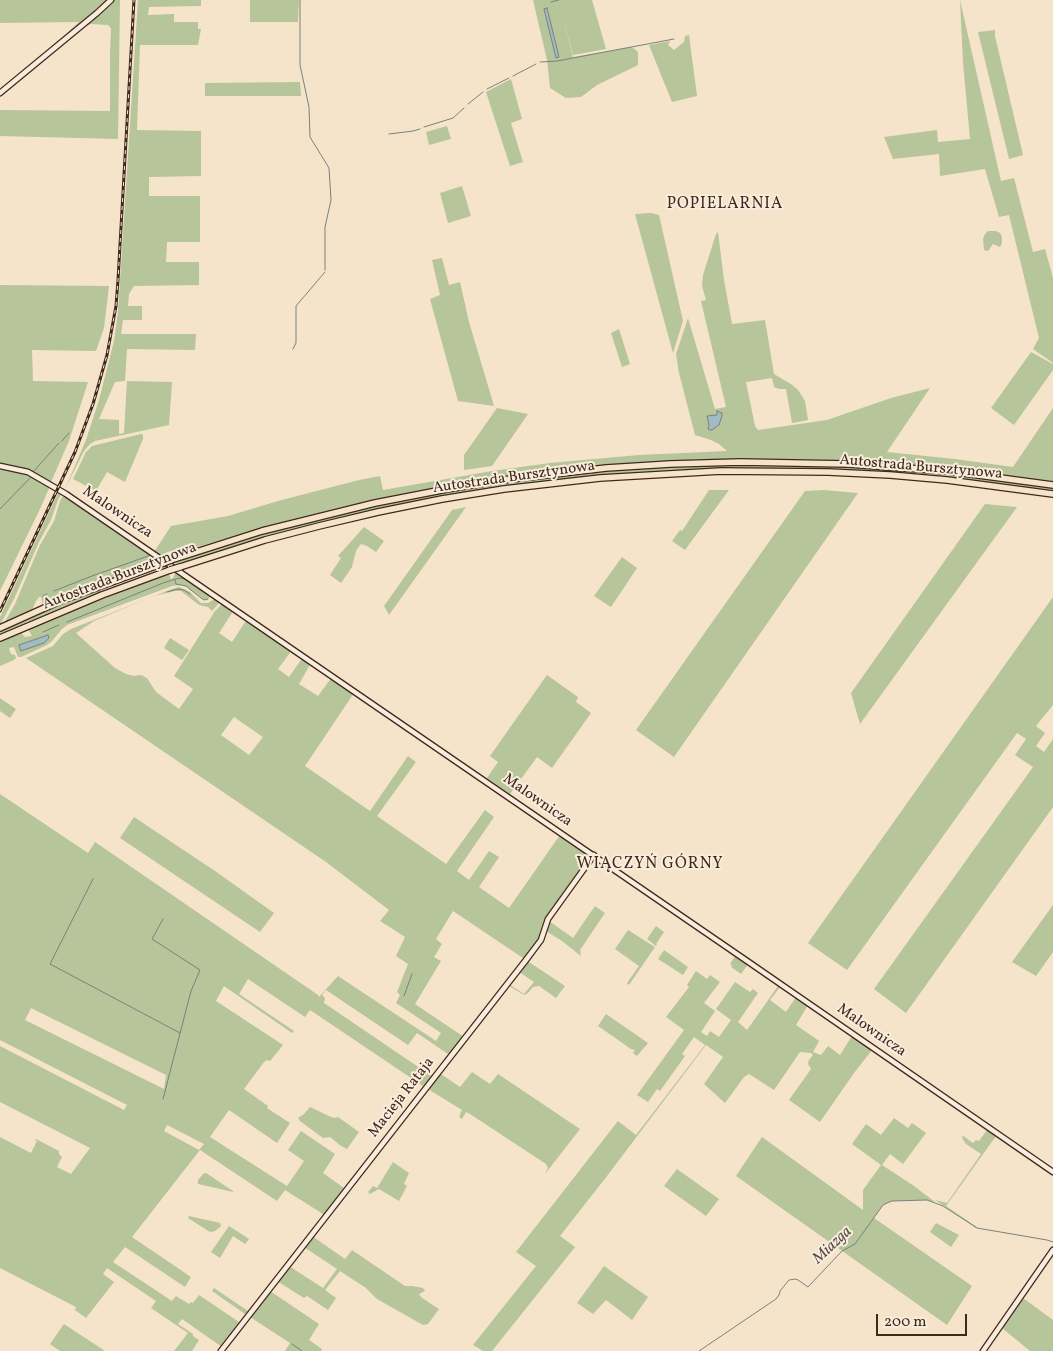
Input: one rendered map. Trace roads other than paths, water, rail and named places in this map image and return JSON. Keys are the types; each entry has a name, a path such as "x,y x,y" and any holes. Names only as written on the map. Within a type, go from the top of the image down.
{"highway":[{"name":"Autostrada Bursztynowa","path":"0,628 98,586 171,560 277,527 375,503 503,480 606,468 716,462 768,462 839,463 948,471 1053,485"},
{"name":"Autostrada Bursztynowa","path":"0,638 108,592 180,566 265,540 387,510 504,489 600,478 731,471 836,472 947,480 1053,494"}],"street":[{"path":"0,93 112,0"},
{"name":"Malownicza","path":"0,466 28,472 64,493 1053,1172"},
{"name":"Macieja Rataja","path":"221,1351 535,948 548,919 594,856"},
{"path":"983,1351 1053,1250"}],"water":[{"path":"547,8 559,57 556,58 544,9"},
{"path":"717,411 722,413 719,425 710,430 708,429 707,416 717,415"},
{"path":"48,635 49,638 44,643 21,651 19,645"}],"waterway":[{"path":"300,0 300,65 309,107 310,137 329,168 331,200 325,227 325,270"},
{"path":"551,2 559,0"},
{"path":"540,62 557,61 674,39"},
{"path":"513,76 536,64"},
{"path":"487,89 509,78"},
{"path":"468,104 483,92"},
{"path":"424,127 453,118 464,108"},
{"path":"389,134 420,129"},
{"path":"293,349 296,343 296,306 325,272"},
{"path":"62,441 69,433"},
{"path":"33,472 59,443"},
{"path":"0,509 30,478"},
{"path":"54,591 151,555"},
{"path":"67,622 163,583 179,578 186,579"},
{"path":"175,580 176,584 186,586 204,600 208,599"},
{"path":"167,592 178,589 190,594"},
{"path":"43,596 47,594"},
{"path":"43,632 59,625"},
{"path":"93,879 50,964 180,1033"},
{"path":"163,919 152,939 200,970 191,991 163,1099"},
{"path":"404,996 412,974"},
{"name":"Miazga","path":"699,1351 776,1299 789,1280 798,1280 808,1287 842,1251 855,1244 883,1205 892,1201 927,1200 943,1206 977,1228 1053,1242"},
{"path":"292,1344 302,1351"}],"railway":[{"path":"0,611 75,452 93,404 107,355 116,306 118,280 134,0"}],"district":[{"name":"POPIELARNIA","path":"725,205"},
{"name":"WIĄCZYŃ GÓRNY","path":"650,865"}]}
